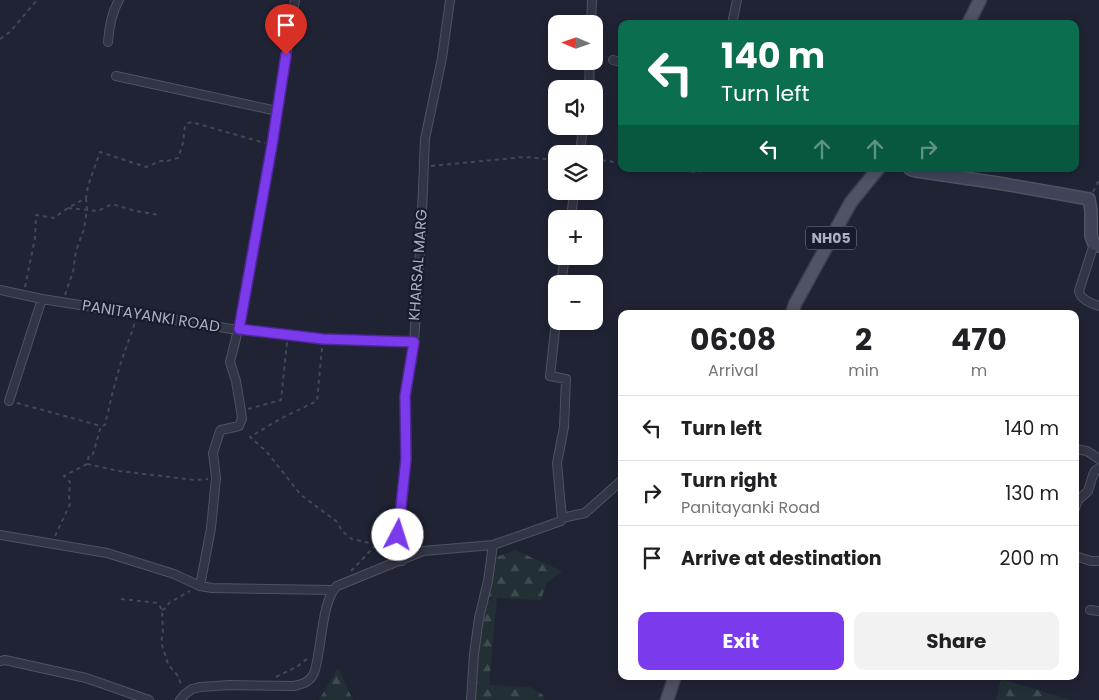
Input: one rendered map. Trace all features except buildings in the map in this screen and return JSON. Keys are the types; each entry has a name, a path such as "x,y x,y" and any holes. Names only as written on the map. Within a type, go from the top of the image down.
{"main road":[{"path":"970,20 980,0"},
{"name":"NH05","path":"793,310 851,202 876,172"},
{"path":"923,172 1089,199 1092,236 1096,245"},
{"path":"667,700 674,680"}],"street":[{"path":"108,42 116,5 119,0"},
{"name":"PANITAYANKI ROAD","path":"0,290 42,299 238,330 272,145 295,0"},
{"name":"KHARSAL MARG","path":"402,561 398,550 398,535 406,459 405,396 414,342 425,139 442,58 450,0"},
{"path":"591,15 592,0"},
{"path":"733,20 737,0"},
{"path":"116,76 277,111"},
{"path":"1096,245 1078,291 1081,298 1099,306"},
{"path":"9,401 42,299"},
{"path":"200,586 211,528 216,478 213,453 218,434 222,430 239,426 242,419 236,381 230,362 238,330 323,339 414,342"},
{"path":"555,330 550,376 566,379 564,427 557,463 562,518"},
{"path":"1079,450 1087,451 1099,459"},
{"path":"1079,499 1088,490 1093,475 1099,468"},
{"path":"183,697 200,687 229,685 294,686 303,684 312,678 314,673 326,607 332,590 337,586 423,551 493,545 561,521 562,518 584,513 618,484"},
{"path":"0,535 107,552 174,574 200,586 212,588 332,590"},
{"path":"471,700 479,618 488,581 493,545"},
{"path":"1079,557 1099,561"},
{"path":"1090,610 1099,611"},
{"path":"0,662 5,660 86,678 149,700"}],"path":[{"path":"0,39 10,32 37,0"},
{"path":"63,302 73,272 76,250 84,229 88,186 100,152 146,167 161,161 178,158 183,143 184,125 191,122 272,145"},
{"path":"424,166 524,157 548,159"},
{"path":"603,160 618,163"},
{"path":"23,295 36,238 36,215 54,218 86,198"},
{"path":"68,208 98,211 112,204 159,215"},
{"path":"87,464 89,455 93,454 101,426 105,425 112,393 137,314"},
{"path":"241,411 281,400 288,336"},
{"path":"323,339 317,401 280,419 250,437 266,451 300,495 336,521 344,532 352,538 398,550"},
{"path":"9,401 101,426"},
{"path":"52,544 70,504 70,482 64,476 87,464 119,471 196,480 216,478"},
{"path":"350,572 388,533 398,535"},
{"path":"162,610 169,603 200,586"},
{"path":"121,599 158,603 162,610 163,634 161,642 168,664 178,676 183,697"},
{"path":"262,685 298,666 306,659 318,655"}],"green space":[{"path":"515,550 562,571 546,584 541,600 497,598 489,685 530,687 543,695 544,700 473,700 483,604 494,598 484,597 491,559"},
{"path":"338,668 353,700 319,700"},
{"path":"1001,680 1004,680 1071,700 996,700"}],"route":[{"path":"286,55 239,329 323,339 414,342 405,396 406,459 398,535"}]}
